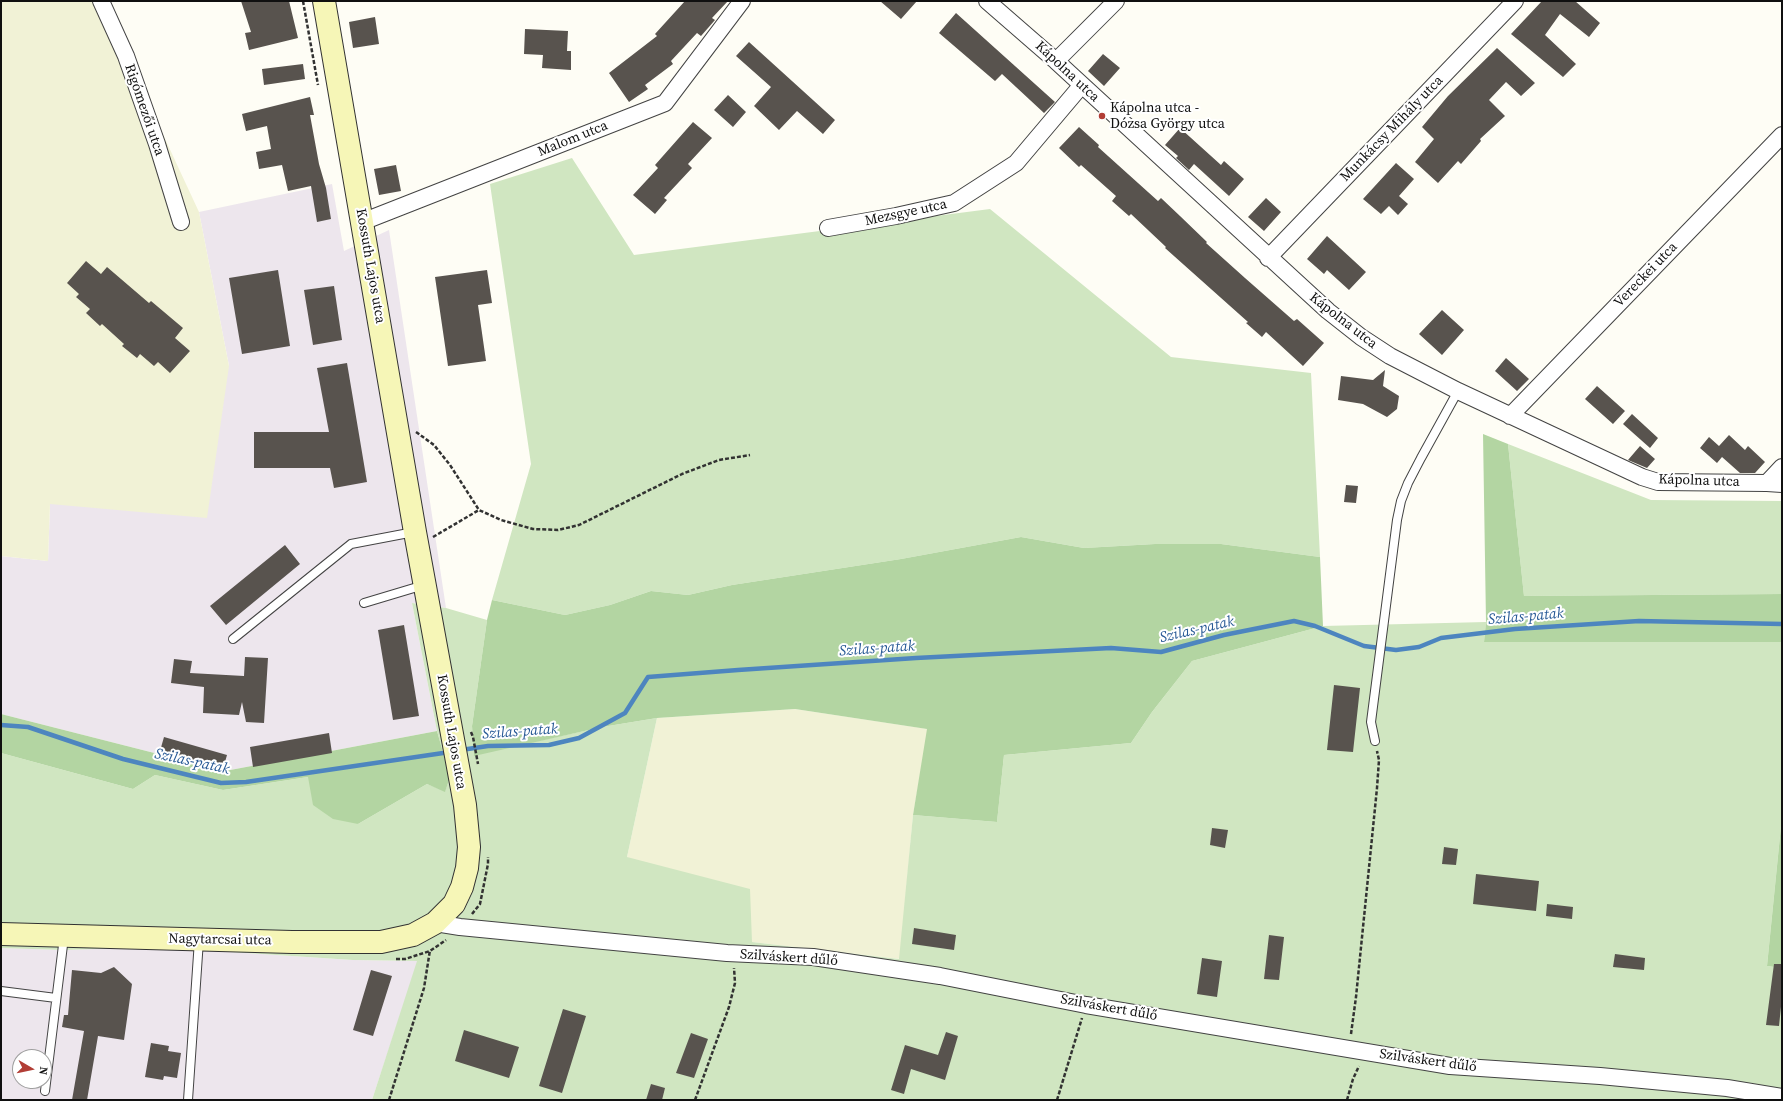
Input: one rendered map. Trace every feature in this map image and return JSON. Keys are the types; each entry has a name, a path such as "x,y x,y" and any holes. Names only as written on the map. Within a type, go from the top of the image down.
{"main road":[{"name":"Kossuth Lajos utca","path":"324,1 398,435 464,805 469,847 467,868 462,887 454,904 435,923"},
{"name":"Nagytarcsai utca","path":"1,934 381,942 413,935 435,923"}],"street":[{"name":"Rigómezői utca","path":"101,1 113,25 157,144 181,222"},
{"name":"Malom utca","path":"362,222 665,103 742,1"},
{"name":"Kápolna utca","path":"987,1 1056,61 1081,86 1328,312 1361,337 1396,360 1510,416 1642,477 1658,482 1775,484"},
{"path":"1056,61 1116,1"},
{"name":"Munkácsy Mihály utca","path":"1268,258 1515,1"},
{"name":"Mezsgye utca","path":"828,228 896,216 954,203 1016,163 1081,86"},
{"name":"Vereckei utca","path":"1510,416 1782,135"},
{"path":"1775,484 1782,467"},
{"name":"Szilváskert dűlő","path":"435,923 460,927 727,953 813,957 940,976 1086,1005 1450,1066 1608,1077 1727,1088 1782,1097"}],"lane":[{"path":"1374,741 1371,722 1397,520 1401,501 1411,477 1458,391"},
{"path":"233,639 351,544 416,536"},
{"path":"364,603 425,585"},
{"path":"45,1091 64,936"},
{"path":"188,1100 199,939"},
{"path":"1,991 56,998"}],"path":[{"path":"398,435 416,432 434,445 450,465 479,510 502,520 532,529 558,530 579,525 682,474 719,460 750,455"},
{"path":"416,536 432,538 479,510"},
{"path":"474,737 477,754"},
{"path":"1349,1049 1357,990 1377,788 1379,760 1374,741"},
{"path":"389,1100 424,988 435,923"},
{"path":"695,1100 729,1007 735,983 734,968 727,953"},
{"path":"1057,1100 1086,1005"},
{"path":"1347,1100 1353,1078 1360,1064 1372,1053"}],"shaded area":[{"path":"332,184 344,251 389,230 446,608 412,603 437,731 225,771 1,714 1,556 48,561 50,504 229,366 199,212"},
{"path":"154,947 353,960 418,961 372,1100 1,1100 1,948 64,950"}],"green space":[{"path":"1,1 101,1 199,212 229,366 207,518 50,504 48,561 1,556"},
{"path":"572,158 634,255 990,209 1171,357 1311,373 1320,557 1221,544 1155,544 1084,548 1021,537 901,559 732,585 688,595 651,591 610,605 565,615 492,600 531,464 490,184"},
{"path":"1483,434 1508,444 1524,596 1782,594 1782,642 1484,642 1486,622"},
{"path":"1508,444 1651,500 1782,501 1782,594 1524,596"},
{"path":"1021,537 1084,548 1155,544 1221,544 1320,557 1323,626 1192,661 1152,712 1131,743 1004,755 997,822 913,815 927,729 795,709 657,718 602,727 474,756 472,726 487,620 492,600 565,615 610,605 651,591 688,595 732,585 901,559"},
{"path":"412,603 446,608 487,620 472,726 474,755 602,727 657,718 627,857 750,889 752,942 899,959 913,815 997,822 1004,755 1131,743 1152,712 1192,661 1323,626 1486,622 1484,642 1782,642 1782,816 1767,966 1782,968 1782,1100 372,1100 417,961 353,960 154,947 64,950 1,948 1,753 133,789 155,775 223,790 308,777 358,824 427,784 445,791 450,777 437,731"},
{"path":"795,709 928,729 913,815 900,959 752,942 627,857 657,718"},
{"path":"1,714 225,771 437,731 450,777 445,792 427,784 358,824 333,819 313,805 308,777 223,790 155,775 133,789 1,753"},
{"path":"1782,816 1782,968 1767,966"}],"building":[{"path":"241,1 289,1 298,38 249,50 245,33 251,32"},
{"path":"685,1 728,1 712,18 715,20 701,36 697,33 671,61 673,64 645,85 648,89 629,102 609,73 657,36 655,34"},
{"path":"880,1 917,1 901,19"},
{"path":"1542,1 1575,1 1600,23 1589,37 1560,14 1545,35 1576,64 1563,77 1511,34"},
{"path":"956,13 1055,102 1044,113 1002,74 995,81 939,33"},
{"path":"375,17 379,44 353,48 349,22"},
{"path":"525,29 568,31 567,51 571,51 571,70 542,68 543,55 524,54"},
{"path":"749,42 835,120 823,134 797,111 779,130 754,106 771,87 736,56"},
{"path":"1497,48 1535,83 1521,96 1506,82 1489,100 1505,116 1480,139 1481,141 1461,164 1458,161 1438,183 1415,162 1434,139 1422,127 1448,96"},
{"path":"1103,54 1120,68 1104,86 1088,71"},
{"path":"303,64 305,79 264,85 262,69"},
{"path":"728,95 746,112 733,127 714,110"},
{"path":"310,97 314,115 310,115 319,164 326,188 331,219 317,222 311,186 288,191 282,165 259,169 256,152 271,149 267,126 246,131 242,114"},
{"path":"693,122 712,138 688,164 692,168 664,198 667,200 655,214 633,195 658,168 655,165"},
{"path":"1079,127 1099,145 1098,147 1158,201 1161,198 1207,242 1206,243 1245,278 1294,321 1297,319 1324,343 1303,366 1266,332 1262,337 1246,323 1248,322 1165,248 1166,247 1131,214 1129,216 1112,201 1116,196 1081,165 1079,167 1059,148"},
{"path":"1180,128 1221,165 1224,161 1244,179 1229,196 1194,164 1189,170 1176,158 1178,156 1165,145"},
{"path":"1396,163 1414,179 1399,196 1408,204 1398,215 1389,206 1381,214 1363,199"},
{"path":"396,165 401,191 379,195 374,169"},
{"path":"1266,198 1281,212 1264,231 1248,217"},
{"path":"1327,236 1366,272 1349,290 1327,270 1324,274 1307,259"},
{"path":"86,261 101,274 107,267 149,303 151,301 183,328 175,338 190,351 170,373 158,362 154,366 140,354 137,358 122,346 124,344 102,324 100,326 86,313 90,309 76,297 79,294 67,283"},
{"path":"278,270 290,346 242,354 229,278"},
{"path":"487,270 492,303 478,305 486,361 448,366 435,277"},
{"path":"334,286 342,340 313,345 304,290"},
{"path":"1442,310 1464,330 1442,355 1419,334"},
{"path":"1506,358 1529,379 1517,391 1495,371"},
{"path":"347,363 367,482 334,488 330,468 254,468 254,432 329,432 317,368"},
{"path":"1385,370 1383,386 1399,396 1397,409 1387,417 1363,404 1338,400 1341,376 1373,380"},
{"path":"1597,386 1625,411 1613,424 1585,399"},
{"path":"1632,414 1658,438 1650,448 1623,424"},
{"path":"1729,435 1745,450 1748,446 1765,462 1755,473 1740,473 1722,457 1717,463 1700,448 1709,437 1719,446"},
{"path":"1640,446 1655,459 1647,468 1628,460"},
{"path":"1346,485 1358,486 1356,503 1344,502"},
{"path":"285,545 300,564 226,625 210,606"},
{"path":"404,625 419,716 393,720 378,630"},
{"path":"245,657 268,658 264,723 246,722 242,702 239,715 203,713 204,687 171,683 174,659 192,661 190,673 244,676"},
{"path":"1334,685 1360,688 1353,752 1327,750"},
{"path":"329,733 332,753 253,767 250,747"},
{"path":"164,737 227,755 223,769 160,751"},
{"path":"1212,828 1228,830 1225,848 1210,845"},
{"path":"1444,847 1458,849 1456,865 1442,864"},
{"path":"1476,874 1539,881 1536,911 1473,904"},
{"path":"1547,904 1573,907 1572,919 1546,916"},
{"path":"914,928 956,935 954,950 912,944"},
{"path":"1269,935 1284,937 1279,980 1264,979"},
{"path":"1615,954 1645,958 1644,970 1613,967"},
{"path":"1202,958 1222,961 1217,997 1197,994"},
{"path":"1774,964 1782,964 1782,997 1779,1026 1766,1025"},
{"path":"114,967 132,984 124,1040 98,1036 87,1100 72,1100 84,1031 62,1027 64,1015 68,1015 72,970 101,973"},
{"path":"371,970 392,976 373,1036 353,1030"},
{"path":"563,1009 586,1016 562,1093 539,1086"},
{"path":"464,1030 519,1047 509,1078 455,1061"},
{"path":"946,1032 958,1036 945,1080 911,1069 904,1094 891,1090 905,1045 938,1055"},
{"path":"691,1033 708,1039 694,1078 676,1073"},
{"path":"151,1043 169,1046 168,1051 181,1053 177,1078 164,1076 163,1080 145,1077"},
{"path":"651,1084 665,1088 662,1100 646,1100"}],"waterway":[{"name":"Szilas-patak","path":"461,750 488,746 549,745 579,738 625,713 648,677 916,658 1111,648 1161,652 1224,635 1294,621 1315,626 1364,646 1396,650 1419,647 1441,638 1515,629 1639,621 1782,624"},
{"name":"Szilas-patak","path":"1,725 28,727 123,759 221,783 246,782 450,752"}],"place":[{"name":"Kápolna utca - Dózsa György utca","path":"1102,116"}]}
